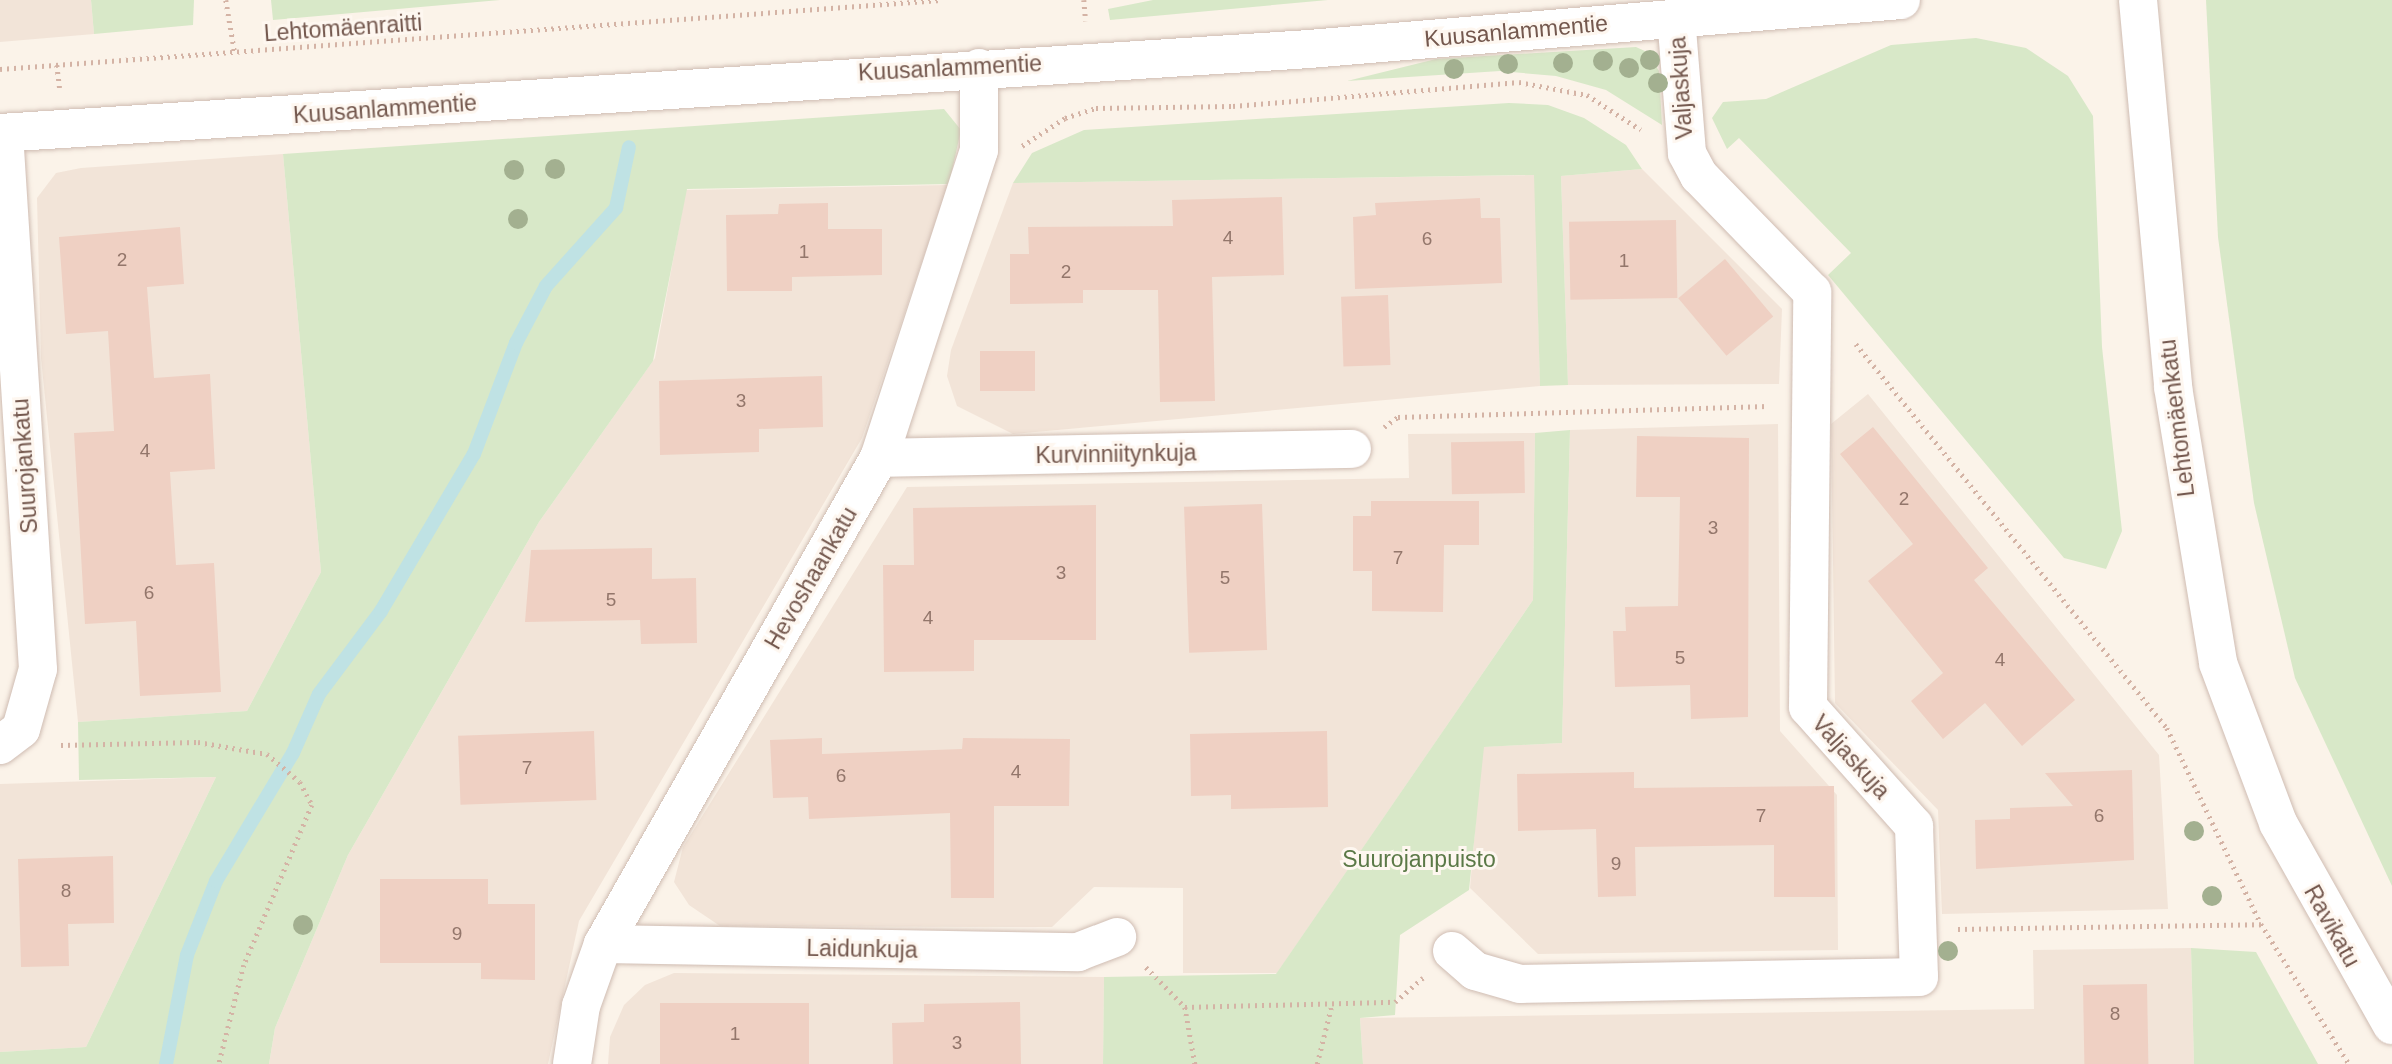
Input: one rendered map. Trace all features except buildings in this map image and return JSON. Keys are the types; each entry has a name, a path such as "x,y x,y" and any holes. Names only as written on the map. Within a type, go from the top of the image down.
{"street":[{"name":"Kuusanlammentie","path":"2,133 979,68 1309,49 1901,0"},
{"name":"Lehtomäenkatu","path":"2138,0 2188,512 2218,663 2277,823"},
{"name":"Valjaskuja","path":"1452,951 1475,971 1520,984 1919,977 1914,826 1808,707 1812,292 1699,176 1682,134 1676,17"},
{"name":"Hevoshaankatu","path":"572,1064 581,1006 603,944 879,458 979,150 979,68"},
{"name":"Suurojankatu","path":"2,133 38,669 10,737"},
{"name":"Kurvinniitynkuja","path":"879,458 1352,449"},
{"name":"Ravikatu","path":"2277,823 2392,1025"},
{"name":"Laidunkuja","path":"603,944 1078,952 1117,937"}],"path":[{"path":"226,0 235,54"},
{"name":"Lehtomäenraitti","path":"0,69 235,54 940,0"},
{"path":"1084,0 1086,22"},
{"path":"57,65 60,92"},
{"path":"979,150 1015,152 1044,129 1096,108 1233,106 1519,82 1596,100 1699,176"},
{"path":"1812,292 2167,728 2261,924 2348,1064"},
{"path":"1352,449 1398,417 1811,405"},
{"path":"10,737 70,749 198,742 267,754 300,782 312,805 244,965 219,1064"},
{"path":"1918,932 2261,924"},
{"path":"1117,937 1185,1007 1195,1064"},
{"path":"1185,1007 1395,1002 1452,951"},
{"path":"1317,1064 1332,1004"}],"shaded area":[{"path":"0,0 91,0 94,34 0,42"},
{"path":"283,154 321,572 247,711 78,722 41,358 37,198 56,173 81,168"},
{"path":"1642,169 1782,309 1779,384 1568,385 1561,176"},
{"path":"1535,175 1540,386 1013,434 957,406 947,376 951,350 1013,183"},
{"path":"948,185 862,438 579,921 548,1064 269,1064 275,1028 348,855 539,522 655,358 686,190"},
{"path":"1868,394 2159,755 2168,909 1942,914 1938,810 1835,703 1831,424"},
{"path":"1778,424 1780,731 1837,795 1838,950 1538,954 1470,888 1482,747 1562,743 1570,430"},
{"path":"1535,433 1533,600 1277,973 1183,973 1183,888 1094,887 1052,927 720,926 689,905 674,882 683,847 907,487 1409,478 1408,434"},
{"path":"216,777 86,1047 0,1052 0,784"},
{"path":"2191,948 2194,1064 1363,1064 1360,1018 2034,1009 2033,950"},
{"path":"674,973 1104,977 1103,1064 608,1064 610,1037 624,1005 645,985"}],"green space":[{"path":"91,0 194,0 193,25 94,34"},
{"path":"271,0 500,0 273,20"},
{"path":"1153,0 1328,0 1110,20 1108,9"},
{"path":"2206,0 2392,0 2392,886 2295,678 2254,503 2218,237"},
{"path":"1976,38 2026,48 2068,76 2093,116 2102,347 2122,531 2106,569 2064,558 1828,275 1851,253 1739,138 1727,149 1712,118 1723,102 1766,99 1891,45"},
{"path":"1636,47 1647,52 1659,71 1662,125 1606,90 1556,76 1500,71 1347,81 1436,59"},
{"path":"1509,103 1548,105 1584,118 1626,145 1642,169 1561,176 1568,385 1540,386 1534,175 1013,183 1032,153 1084,130"},
{"path":"944,109 961,130 949,184 687,189 653,361 539,522 348,855 275,1028 269,1064 0,1064 0,1052 86,1047 216,777 79,780 78,722 247,711 321,572 283,154"},
{"name":"Suurojanpuisto","path":"1570,430 1562,743 1484,747 1469,890 1400,935 1395,1015 1360,1018 1363,1064 1103,1064 1104,977 1276,974 1533,600 1535,433"},
{"path":"2191,948 2256,952 2318,1064 2194,1064"}],"waterway":[{"path":"166,1064 187,955 216,881 293,753 319,694 381,611 474,454 516,343 546,286 616,208 629,147"}]}
